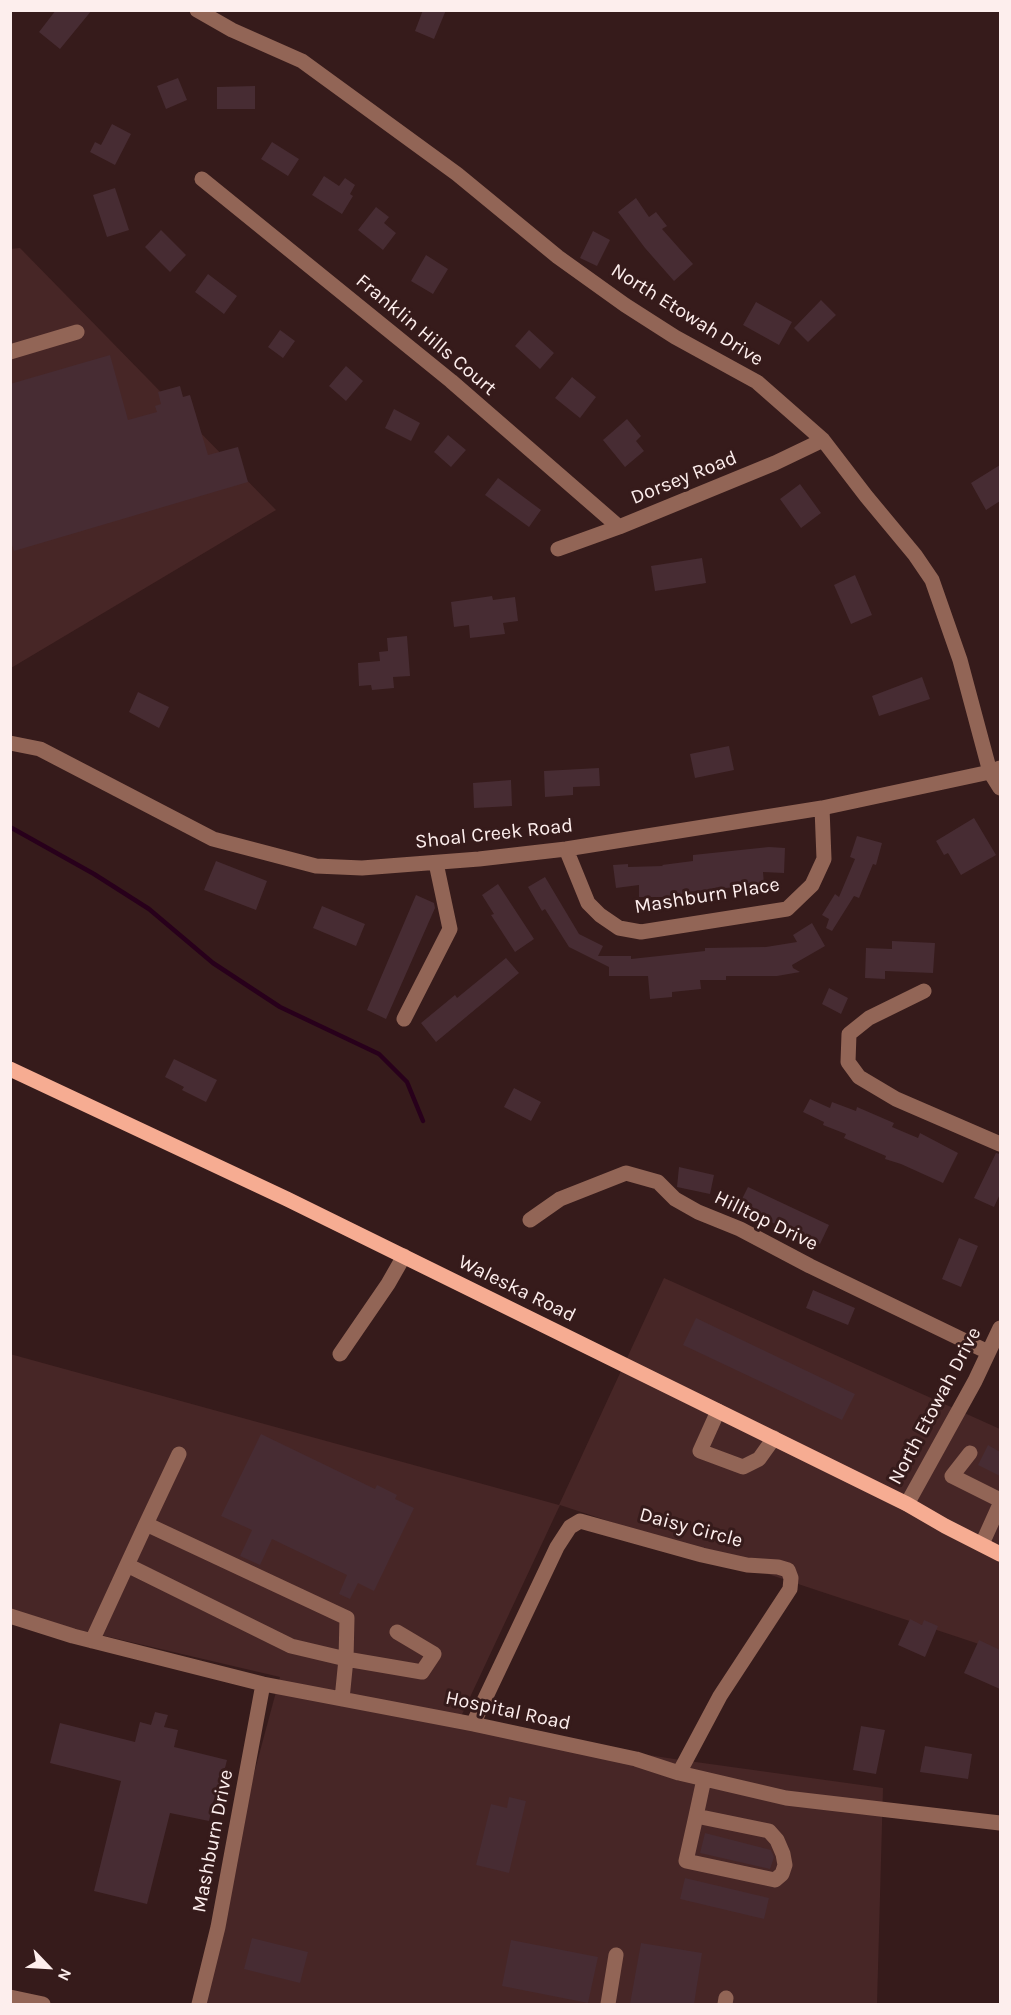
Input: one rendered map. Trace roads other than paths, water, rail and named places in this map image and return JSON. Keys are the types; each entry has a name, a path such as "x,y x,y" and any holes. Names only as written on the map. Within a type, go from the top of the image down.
{"main road":[{"name":"Waleska Road","path":"10,1069 404,1256 907,1504 1000,1554"}],"street":[{"name":"North Etowah Drive","path":"197,10 232,30 302,61 457,174 558,257 625,305 675,337 757,382 822,440 903,540 932,580 1000,788"},
{"name":"Franklin Hills Court","path":"202,179 451,381 619,527"},
{"path":"10,352 77,332"},
{"name":"Dorsey Road","path":"558,549 775,464 822,440"},
{"name":"Shoal Creek Road","path":"10,743 40,749 213,839 316,866 362,868 436,863 566,849 822,808 995,770"},
{"name":"Mashburn Place","path":"566,849 588,903 600,915 619,928 641,932 775,911 786,909 812,885 824,859 822,808"},
{"path":"404,1019 450,929 436,863"},
{"path":"924,991 869,1018 849,1034 848,1062 859,1077 896,1099 1000,1143"},
{"name":"Hilltop Drive","path":"530,1220 560,1199 626,1173 658,1182 675,1198 699,1212 740,1229 810,1266 988,1352"},
{"path":"340,1354 388,1284 404,1256"},
{"name":"North Etowah Drive","path":"907,1504 1000,1328"},
{"path":"718,1411 700,1451 743,1467 759,1459 774,1438"},
{"path":"970,1453 952,1476 1000,1502 982,1545"},
{"path":"92,1641 179,1454"},
{"name":"Daisy Circle","path":"473,1724 557,1546 570,1527 580,1521 702,1555 747,1565 788,1570 791,1578 790,1589 720,1696 679,1773"},
{"path":"146,1524 347,1618 342,1699"},
{"path":"127,1565 291,1646 346,1659 422,1672 434,1654 397,1632"},
{"name":"Hospital Road","path":"10,1616 92,1641 263,1684 473,1724 636,1760 679,1773 786,1797 1000,1822"},
{"name":"Mashburn Drive","path":"200,2004 218,1927 263,1684"},
{"path":"696,1816 769,1831 777,1840 783,1854 785,1865 782,1874 775,1880 686,1861 704,1779"},
{"path":"608,2004 616,1955"},
{"path":"10,1997 43,2004"},
{"path":"593,2004 598,2004"}],"waterway":[{"path":"10,827 94,874 149,909 213,963 280,1007 379,1054 407,1082 423,1121"}]}
